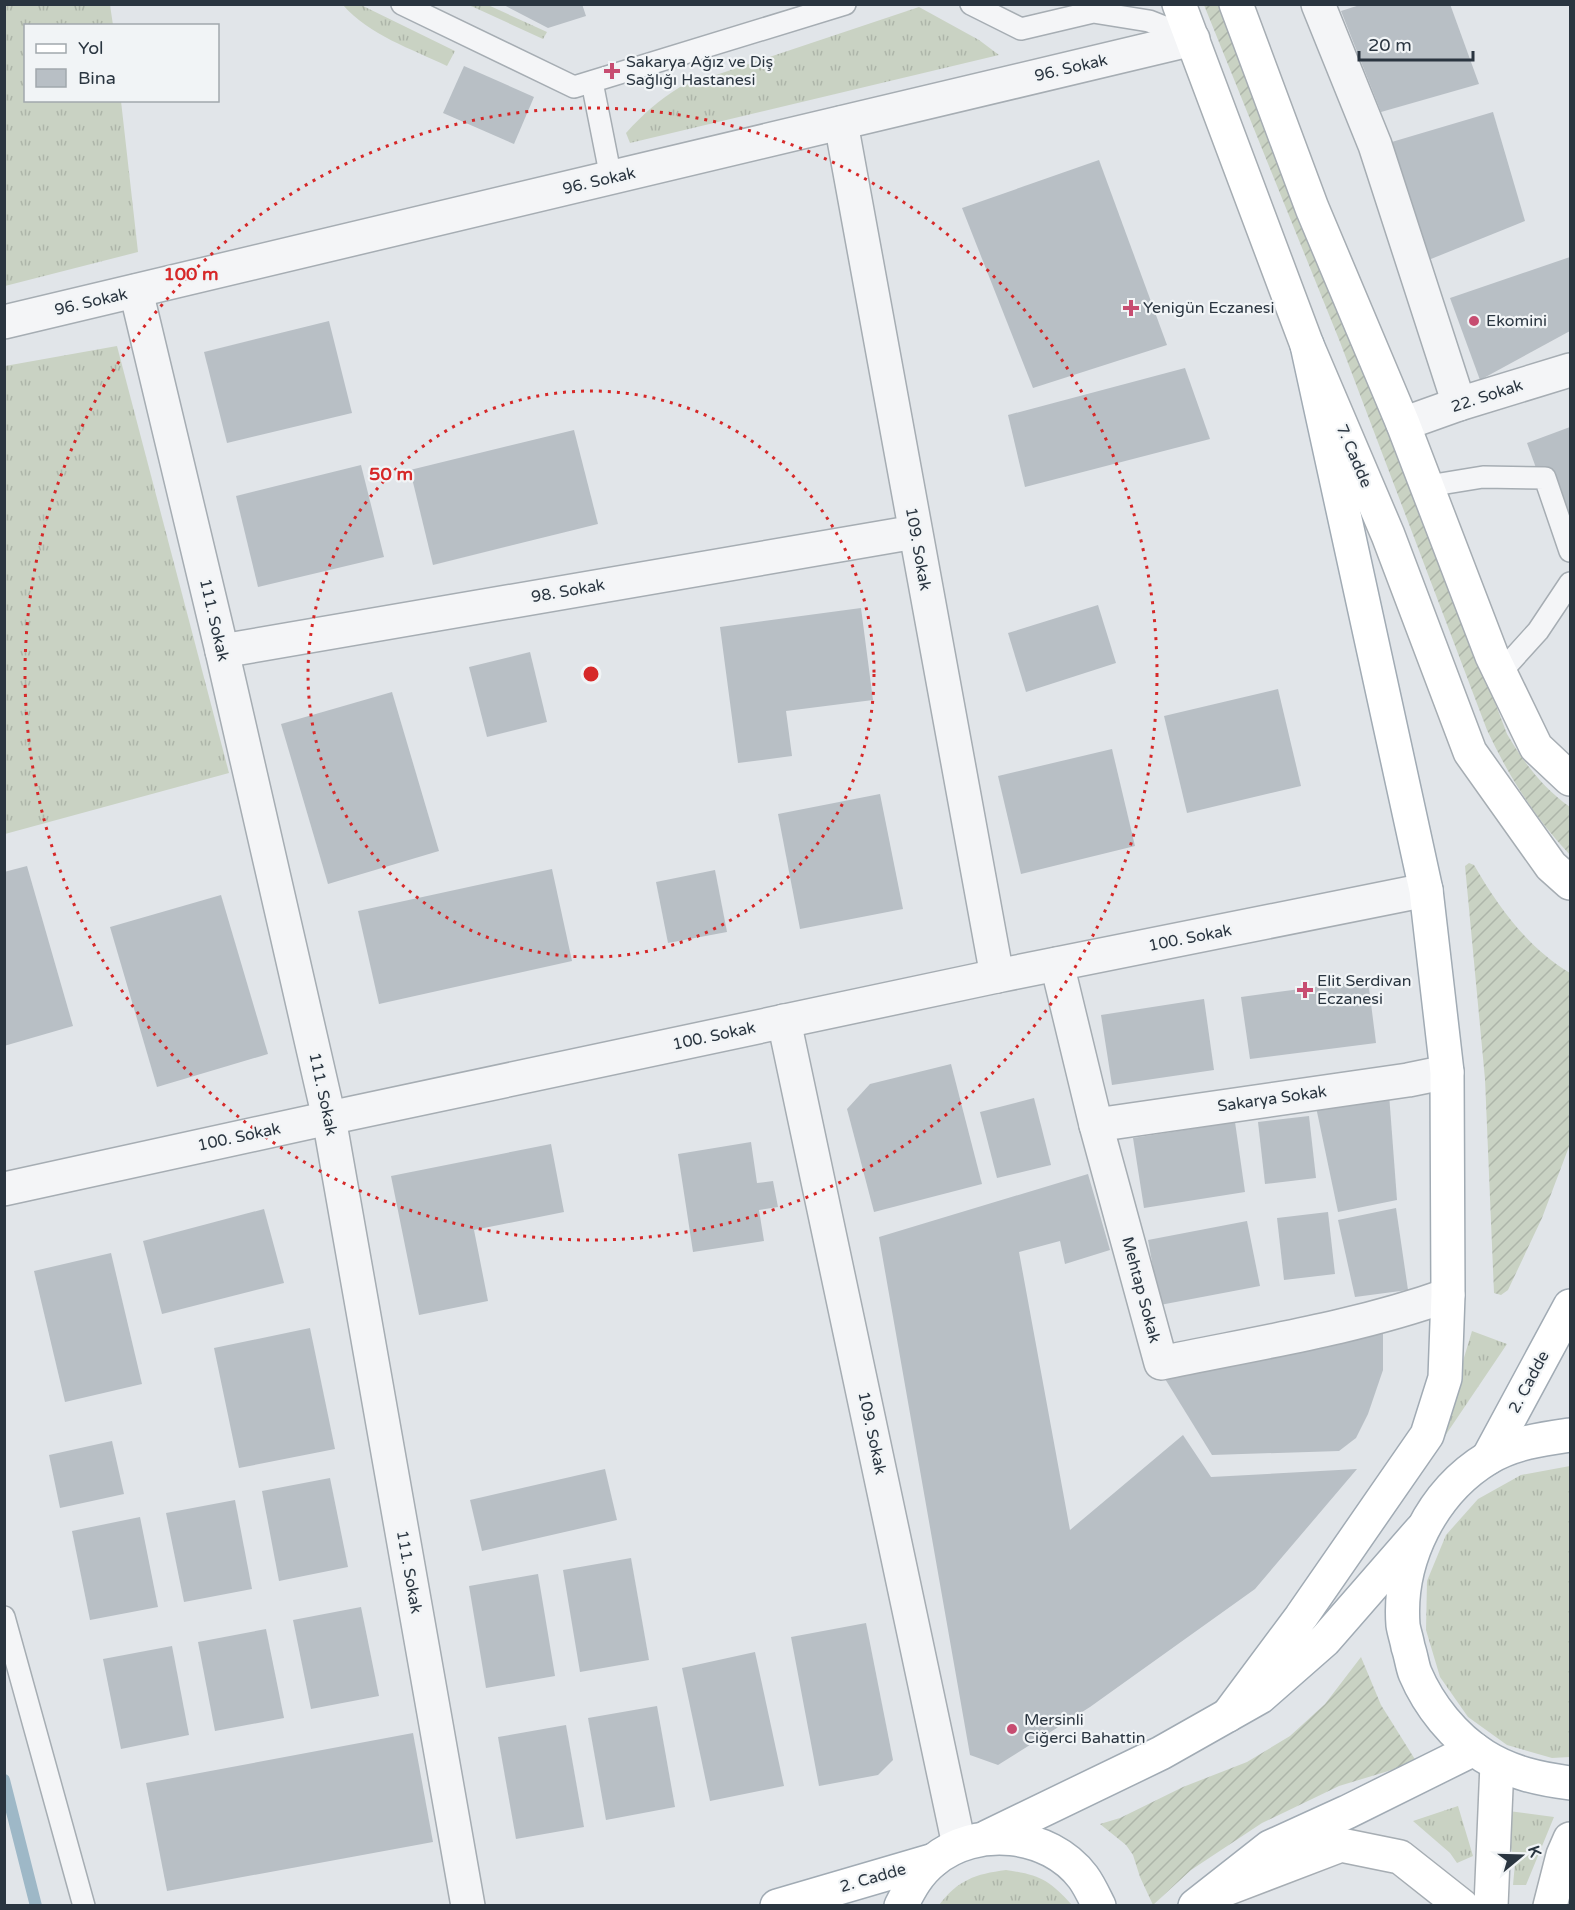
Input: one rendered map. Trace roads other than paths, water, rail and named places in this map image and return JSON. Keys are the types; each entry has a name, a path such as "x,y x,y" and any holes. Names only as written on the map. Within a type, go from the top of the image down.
{"main road":[{"name":"7. Cadde","path":"1179,4 1307,345 1388,535 1470,752 1551,866 1570,883"},
{"path":"1236,4 1312,208 1403,424 1500,673 1536,747 1570,779"},
{"path":"1228,1714 1300,1617 1427,1435 1445,1378 1448,1295 1448,1072 1426,890 1307,345"},
{"name":"2. Cadde","path":"1488,1458 1570,1306"},
{"path":"901,1905 913,1882 960,1847 1161,1753 1260,1697 1325,1640 1421,1530 1449,1489 1488,1458 1532,1440 1570,1435"},
{"path":"1421,1530 1406,1576 1403,1625 1415,1672 1439,1715 1486,1757 1535,1778 1570,1783"},
{"path":"1203,1900 1270,1847 1347,1812 1486,1757"},
{"path":"1486,1757 1491,1905"},
{"path":"960,1847 1023,1839 1056,1853 1083,1876 1099,1905"},
{"path":"1550,1905 1563,1855 1570,1839"},
{"path":"1203,1900 1341,1845 1400,1857 1462,1905"},
{"name":"2. Cadde","path":"777,1905 960,1847"}],"street":[{"path":"1317,4 1375,145 1459,404"},
{"name":"96. Sokak","path":"4,322 1193,39"},
{"name":"109. Sokak","path":"841,123 997,976"},
{"name":"111. Sokak","path":"136,291 222,651 328,1118 468,1905"},
{"name":"22. Sokak","path":"1403,424 1459,404 1570,370"},
{"name":"98. Sokak","path":"222,651 915,532"},
{"name":"100. Sokak","path":"4,1189 997,976 1426,890"},
{"name":"Mehtap Sokak","path":"1057,964 1096,1125 1161,1363 1349,1325 1448,1295"},
{"name":"109. Sokak","path":"784,1021 960,1847"},
{"name":"Sakarya Sokak","path":"1096,1125 1448,1072"}],"lane":[{"path":"402,4 574,87 845,4"},
{"path":"971,4 1021,28 1090,8 1149,21 1193,39"},
{"path":"592,82 611,178"},
{"path":"1428,486 1483,477 1545,478 1570,551"},
{"path":"1500,673 1538,631 1570,583"},
{"path":"4,1617 84,1905"}],"waterway":[{"path":"4,1780 36,1906"}],"place":[{"name":"Sakarya Ağız ve Diş Sağlığı Hastanesi","path":"612,71"},
{"name":"Yenigün Eczanesi","path":"1131,308"},
{"name":"Ekomini","path":"1474,321"},
{"name":"Elit Serdivan Eczanesi","path":"1305,990"},
{"name":"Mersinli Ciğerci Bahattin","path":"1012,1729"}]}
